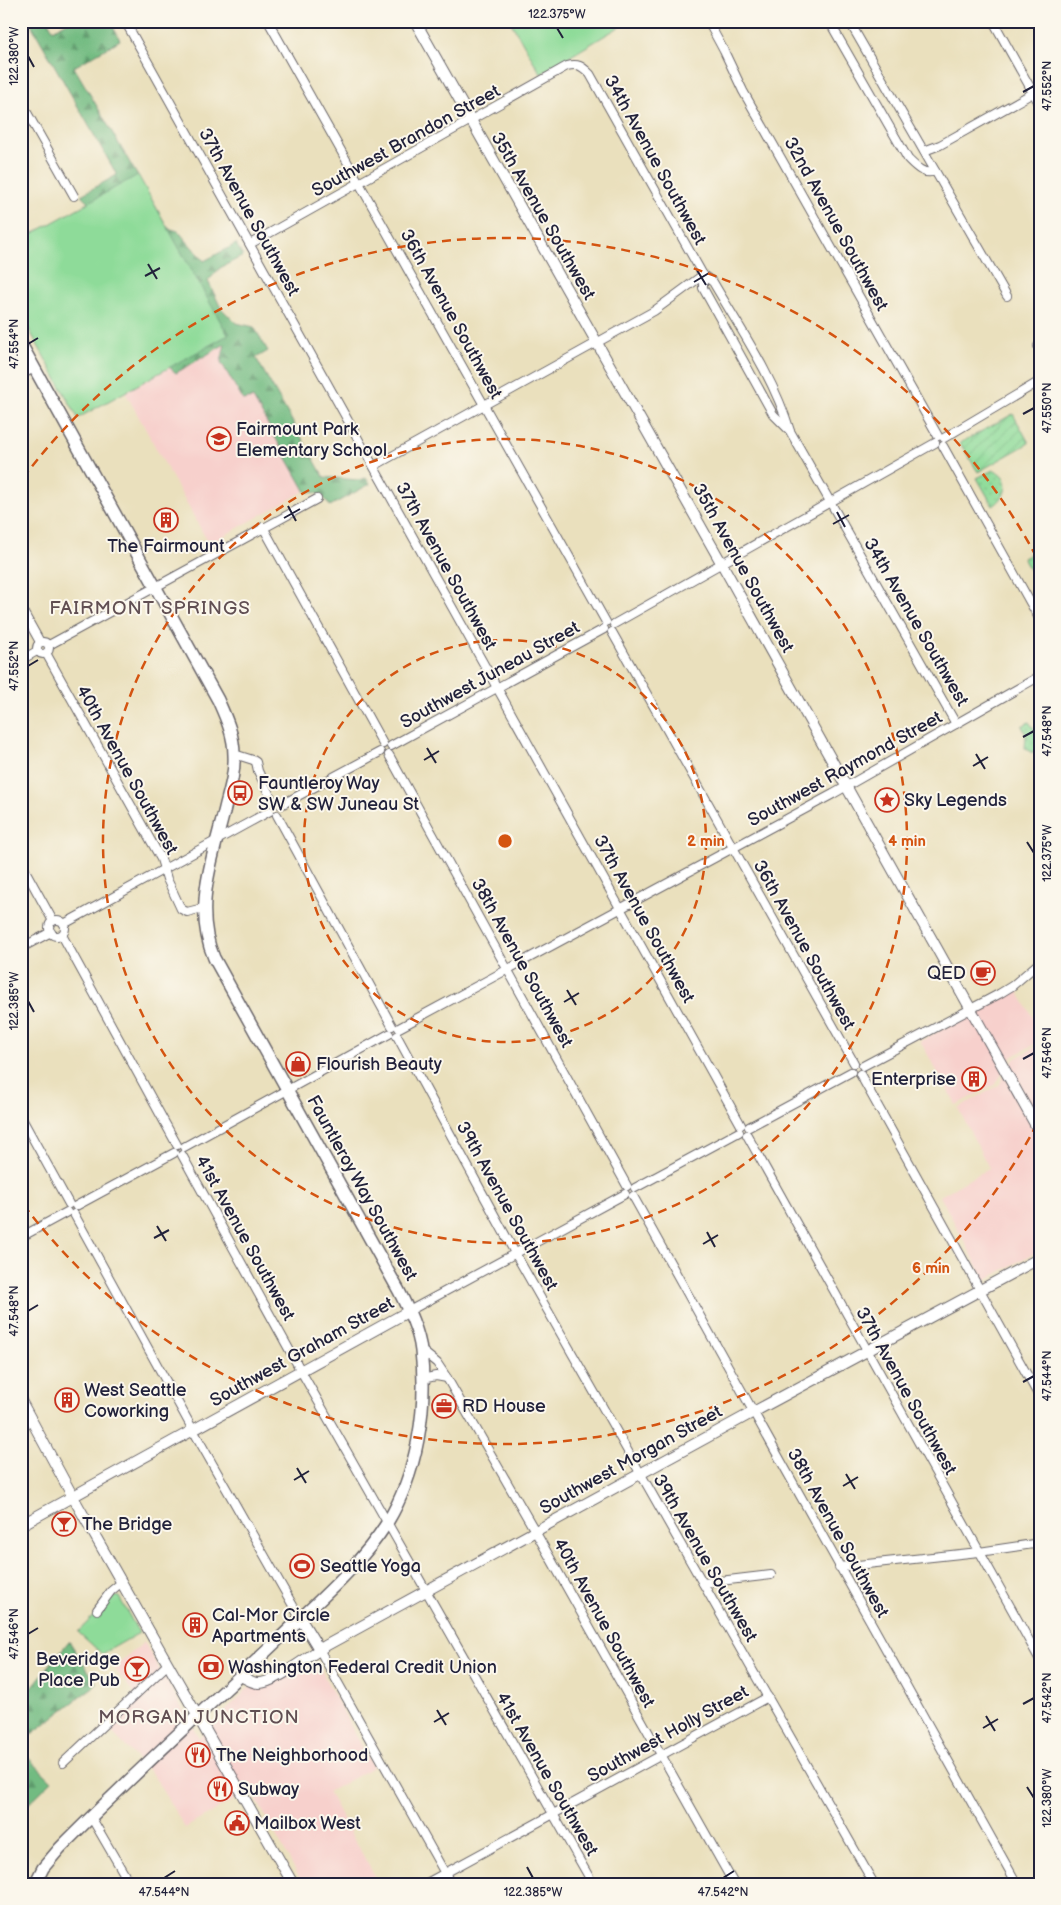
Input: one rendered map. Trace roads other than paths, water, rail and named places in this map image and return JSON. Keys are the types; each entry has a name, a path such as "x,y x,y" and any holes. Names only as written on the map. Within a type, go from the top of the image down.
{"main road":[{"name":"35th Avenue Southwest","path":"415,21 598,343 1040,1132"},
{"name":"Fauntleroy Way Southwest","path":"21,344 218,700 231,734 234,754 231,785 208,872 203,908 208,941 214,958 389,1271 409,1311 421,1350 422,1379 421,1411 412,1465 387,1522 346,1573 91,1817 60,1848 34,1883"},
{"name":"Southwest Morgan Street","path":"240,1676 255,1683 266,1682 311,1657 319,1649 1040,1258"},
{"name":"Southwest Graham Street","path":"21,1525 409,1311"},
{"path":"21,1401 73,1497 293,1884"},
{"path":"300,1618 319,1649"}],"street":[{"name":"37th Avenue Southwest","path":"124,21 1040,1660"},
{"name":"36th Avenue Southwest","path":"268,21 854,1063"},
{"path":"829,21 908,159 924,172 931,173 935,171"},
{"path":"849,21 1007,296"},
{"path":"993,21 1040,105"},
{"name":"32nd Avenue Southwest","path":"710,25 743,91 1040,620"},
{"name":"Southwest Brandon Street","path":"250,244 568,66 576,64"},
{"name":"34th Avenue Southwest","path":"576,64 590,74 703,275 713,282 760,362 784,411 790,431 956,724"},
{"path":"924,151 940,145 1040,88"},
{"path":"21,102 74,196"},
{"path":"374,466 654,311 703,275"},
{"name":"34th Avenue Southwest","path":"703,275 703,288 768,406 773,414 790,431"},
{"path":"21,375 34,368"},
{"name":"Southwest Juneau Street","path":"391,746 722,564 940,441 1040,380"},
{"path":"49,645 317,499"},
{"path":"263,527 383,744"},
{"path":"21,608 40,642"},
{"path":"40,642 45,642 49,645"},
{"path":"37,651 37,646 40,642"},
{"path":"37,651 42,654 46,653 49,650 49,645"},
{"path":"21,660 37,651"},
{"name":"40th Avenue Southwest","path":"46,653 161,859 167,880 181,909 187,912 203,908"},
{"name":"Southwest Raymond Street","path":"21,1237 394,1031 846,787 1040,676"},
{"path":"380,752 383,756 389,755 392,752 391,746 387,743 383,744"},
{"path":"380,752 380,747 383,744"},
{"path":"273,813 269,806 277,804 380,752"},
{"path":"64,924 217,840 282,810 258,771 256,762 234,754"},
{"name":"38th Avenue Southwest","path":"389,755 1017,1884"},
{"name":"39th Avenue Southwest","path":"273,813 515,1253 874,1884"},
{"path":"21,863 53,921"},
{"path":"60,920 64,924 65,930 62,935 56,936 51,932 50,926 53,921 60,920"},
{"path":"21,948 51,932"},
{"name":"41st Avenue Southwest","path":"62,935 301,1371 593,1884"},
{"path":"862,1066 1012,986 1040,962"},
{"path":"858,1062 862,1066 863,1070 860,1074 854,1075 851,1072 850,1068 854,1063 858,1062"},
{"name":"Southwest Graham Street","path":"409,1311 851,1072"},
{"path":"860,1074 1040,1398"},
{"path":"21,1118 193,1430 300,1618"},
{"name":"40th Avenue Southwest","path":"421,1350 438,1363 447,1378 734,1884"},
{"path":"422,1379 436,1376 447,1378"},
{"path":"839,1567 979,1552 1040,1543"},
{"path":"703,1583 772,1575"},
{"path":"97,1610 111,1591 122,1582"},
{"path":"319,1649 451,1884"},
{"path":"63,1763 168,1664"},
{"name":"Southwest Holly Street","path":"425,1884 768,1697"},
{"path":"91,1817 130,1884"}],"place":[{"name":"Fairmount Park Elementary School","path":"219,439"},
{"name":"The Fairmount","path":"166,520"},
{"name":"Fauntleroy Way SW & SW Juneau St","path":"240,793"},
{"name":"Sky Legends","path":"887,800"},
{"name":"QED","path":"983,973"},
{"name":"Flourish Beauty","path":"298,1064"},
{"name":"Enterprise","path":"974,1079"},
{"name":"West Seattle Coworking","path":"67,1400"},
{"name":"RD House","path":"444,1406"},
{"name":"The Bridge","path":"64,1524"},
{"name":"Seattle Yoga","path":"302,1566"},
{"name":"Cal-Mor Circle Apartments","path":"195,1625"},
{"name":"Washington Federal Credit Union","path":"211,1667"},
{"name":"Beveridge Place Pub","path":"137,1669"},
{"name":"The Neighborhood","path":"198,1755"},
{"name":"Subway","path":"220,1789"},
{"name":"Mailbox West","path":"237,1823"}],"district":[{"name":"FAIRMONT SPRINGS","path":"150,608"},
{"name":"MORGAN JUNCTION","path":"199,1717"}]}
